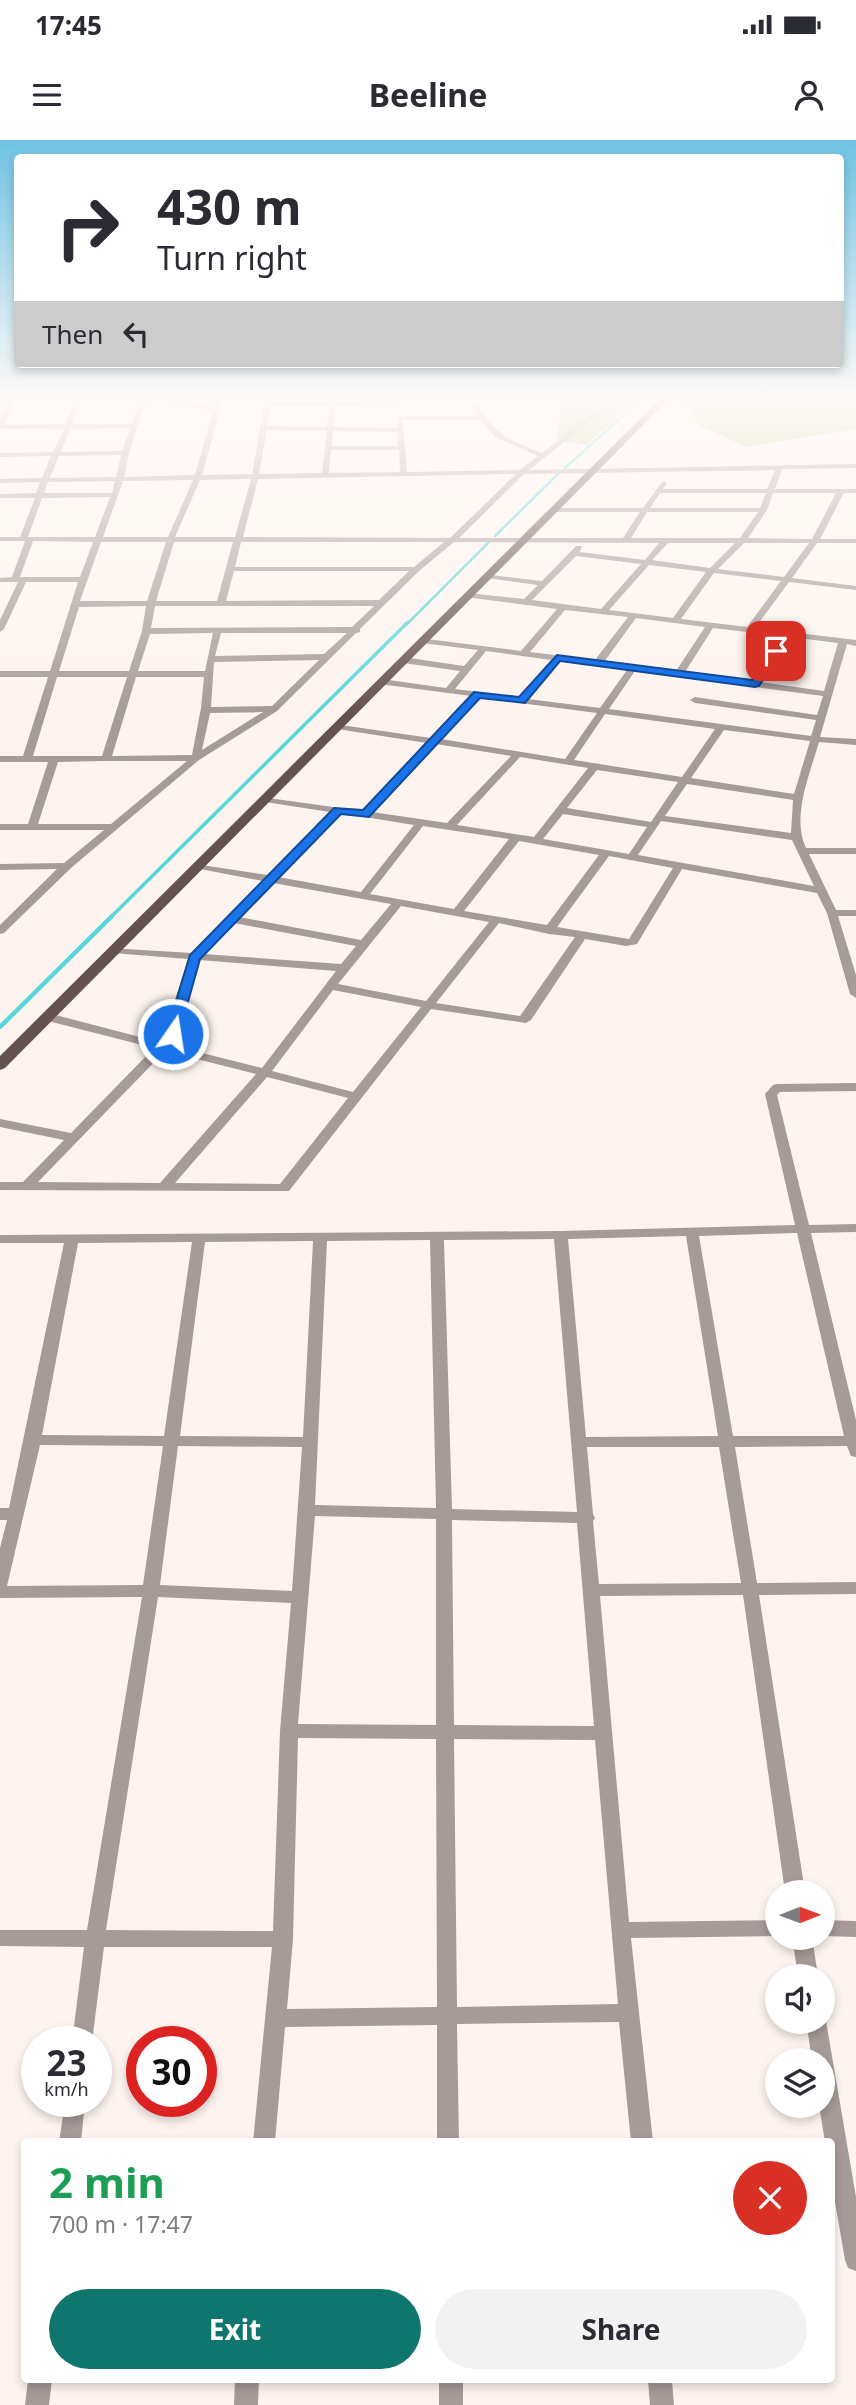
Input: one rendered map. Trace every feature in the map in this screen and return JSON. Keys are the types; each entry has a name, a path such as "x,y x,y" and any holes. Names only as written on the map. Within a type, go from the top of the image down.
{"main road":[{"path":"0,1065 563,502"}],"street":[{"path":"0,629 19,580 26,539 37,502"},
{"path":"27,760 83,579 112,502"},
{"path":"106,759 146,631 151,603 171,538 187,502"},
{"path":"221,603 248,502"},
{"path":"0,931 67,866 196,758 274,709 324,657 357,630 380,603 491,502"},
{"path":"626,540 652,502"},
{"path":"675,621 711,571 743,540 767,502"},
{"path":"749,630 815,541 835,502"},
{"path":"554,510 763,510"},
{"path":"0,539 856,541"},
{"path":"526,602 572,553 589,540"},
{"path":"603,612 666,540"},
{"path":"572,553 856,588"},
{"path":"229,569 416,569"},
{"path":"487,576 542,583"},
{"path":"0,580 83,579"},
{"path":"468,595 856,643"},
{"path":"77,604 380,603"},
{"path":"524,653 563,607"},
{"path":"598,663 633,616"},
{"path":"679,674 711,625"},
{"path":"196,758 205,710 208,674 218,630"},
{"path":"146,631 357,630"},
{"path":"755,684 787,635"},
{"path":"422,640 827,694"},
{"path":"843,642 798,797 796,836 832,913 856,994"},
{"path":"448,691 484,648"},
{"path":"211,659 324,657"},
{"path":"522,701 557,658"},
{"path":"403,660 466,669"},
{"path":"568,762 633,667"},
{"path":"0,674 208,674"},
{"path":"682,722 709,678"},
{"path":"382,682 814,739 856,742"},
{"path":"365,814 477,695"},
{"path":"695,701 820,718"},
{"path":"205,710 274,709"},
{"path":"337,726 798,797"},
{"path":"631,858 721,727"},
{"path":"450,826 518,754"},
{"path":"0,759 196,758"},
{"path":"32,827 54,760"},
{"path":"537,841 595,766"},
{"path":"265,799 450,826 820,890"},
{"path":"28,1185 173,1034 194,957 338,810"},
{"path":"560,810 796,836"},
{"path":"363,897 421,822"},
{"path":"0,827 115,827"},
{"path":"456,914 516,837"},
{"path":"802,851 856,851"},
{"path":"549,931 606,853"},
{"path":"0,867 67,866"},
{"path":"199,866 549,931 632,942 679,866"},
{"path":"165,1186 265,1072 344,968 398,903"},
{"path":"832,913 856,913"},
{"path":"0,916 16,916"},
{"path":"231,919 364,944"},
{"path":"0,1185 284,1188 495,921"},
{"path":"332,986 522,1020 534,1007 581,936"},
{"path":"113,950 344,968"},
{"path":"48,1017 355,1096"},
{"path":"580,1442 726,1442 855,1446 802,1228 772,1090 856,1087"},
{"path":"0,1123 75,1138"},
{"path":"0,1239 561,1235 856,1228"},
{"path":"692,1232 750,1588 793,1880"},
{"path":"561,1235 606,1733 620,1930 642,2138"},
{"path":"437,1236 444,1514 448,2138"},
{"path":"264,2138 283,1939 289,1731 307,1510 320,1237"},
{"path":"84,2026 95,1938 151,1591 199,1238"},
{"path":"0,1584 8,1514 33,1440 72,1239"},
{"path":"33,1440 311,1442"},
{"path":"307,1510 587,1518"},
{"path":"593,1590 856,1588"},
{"path":"0,1592 151,1591 300,1597"},
{"path":"289,1731 606,1733"},
{"path":"620,1930 765,1928"},
{"path":"835,1928 856,1929"},
{"path":"0,1938 283,1939"},
{"path":"275,2018 630,2013"},
{"path":"70,2138 73,2117"},
{"path":"832,2118 856,2260"},
{"path":"37,2405 40,2383"},
{"path":"246,2405 247,2383"},
{"path":"451,2383 452,2405"},
{"path":"660,2383 662,2405"}],"waterway":[{"path":"495,536 530,502"},
{"path":"406,625 490,541"},
{"path":"110,918 407,623"},
{"path":"0,1027 112,916"}],"route":[{"path":"173,1034 194,957 338,810 365,814 477,695 522,701 557,658 755,684 776,651"}]}
